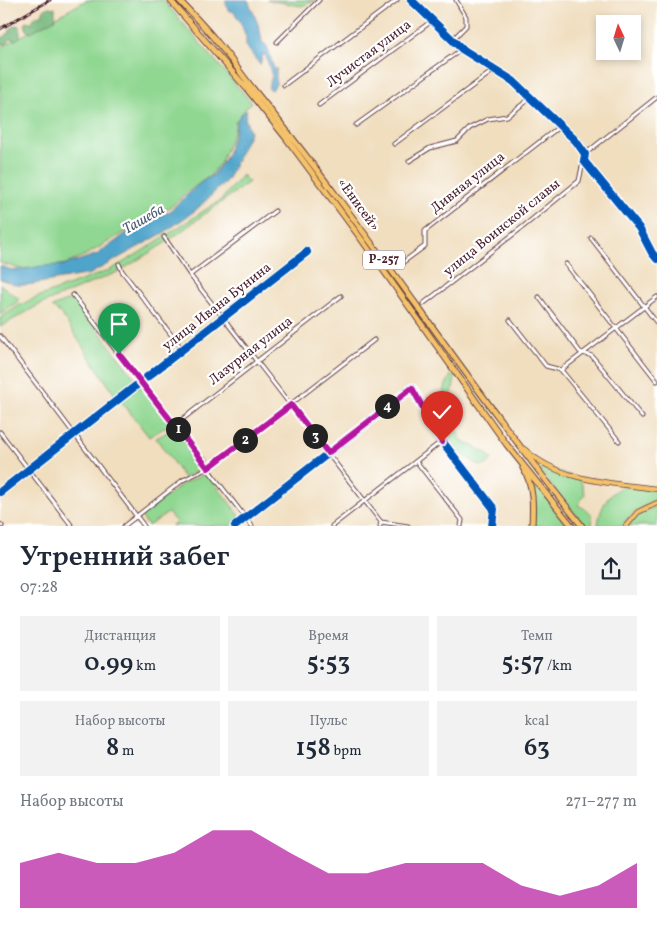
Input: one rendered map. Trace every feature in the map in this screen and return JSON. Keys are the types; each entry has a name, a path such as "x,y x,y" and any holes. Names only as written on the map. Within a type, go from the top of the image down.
{"highway":[{"name":"«Енисей»","path":"170,0 247,89 286,138 362,240 507,445 572,526"},
{"name":"«Енисей»","path":"179,0 218,42 252,88 300,146 358,223 512,437 582,526"},
{"path":"507,445 526,473 529,482 532,495 532,526"}],"main road":[{"path":"512,437 542,463 556,470 584,479 657,489"},
{"path":"626,526 638,512 657,503"}],"street":[{"path":"277,42 318,0"},
{"path":"284,85 397,0"},
{"path":"411,0 462,48 513,82 575,140 585,154 657,98"},
{"path":"456,0 466,17 466,26 456,36 456,42"},
{"name":"Лучистая улица","path":"319,105 433,20"},
{"path":"356,125 462,48"},
{"path":"394,144 494,70"},
{"path":"409,161 430,148 457,141 470,128 488,119 507,116 531,98"},
{"name":"Дивная улица","path":"402,263 425,246 425,231 560,126"},
{"name":"улица Воинской славы","path":"423,304 579,181 585,154"},
{"path":"584,161 639,228 657,259"},
{"path":"190,275 275,211"},
{"path":"164,237 190,275 381,524 408,526"},
{"path":"591,238 657,323"},
{"name":"улица Ивана Бунина","path":"0,492 142,383 307,252"},
{"path":"119,264 122,271 183,350"},
{"path":"566,264 657,381"},
{"path":"74,295 252,526"},
{"name":"Лазурная улица","path":"175,425 341,296"},
{"path":"538,297 580,352 592,356 642,417"},
{"path":"561,370 657,297"},
{"path":"510,320 546,366 561,370 619,441"},
{"path":"0,336 144,526"},
{"path":"124,526 183,480 208,468 374,340"},
{"path":"235,526 412,388 442,442 494,510 492,526"},
{"path":"0,432 72,526"},
{"path":"332,526 442,442"},
{"path":"416,461 462,520 461,526"}],"green space":[{"path":"87,0 163,0 251,102 235,122 235,127 221,162 211,175 172,206 88,254 66,264 21,269 0,263 0,48"},
{"path":"267,0 317,0 302,6"},
{"path":"49,7 55,8 55,19 31,32 27,31 25,24 28,21 31,23 35,17 42,15 44,9"},
{"path":"16,25 20,26 20,37 16,40 11,39 6,44 0,44 0,40"},
{"path":"242,175 249,182 165,243 120,271 39,305 0,327 0,318 20,305 110,270 139,253 222,199"},
{"path":"0,284 20,300 0,314"},
{"path":"73,298 137,381 136,384 127,388 117,398 61,314 52,307"},
{"path":"451,375 455,378 452,395 454,421 461,440 486,453 492,459 487,465 480,466 463,454 446,433 441,414 441,404 446,384"},
{"path":"141,386 171,424 149,437 121,401"},
{"path":"175,428 205,467 184,478 156,438"},
{"path":"543,466 580,479 585,494 578,505 590,513 592,526 586,526 551,485 540,469"},
{"path":"207,473 241,518 231,526 172,526 176,522 168,513 148,526 141,516 184,483"},
{"path":"530,476 570,526 534,526"},
{"path":"625,486 657,491 657,501 637,510 622,526 598,526 602,508 609,497 619,488"},
{"path":"657,506 657,526 627,526 636,516"}],"water":[{"path":"225,0 248,0 262,42 267,46 274,69 277,69 276,84 272,90 268,88 272,76 266,56 263,54 260,65 246,46 246,37 240,21 234,12 228,10"},
{"name":"Ташеба","path":"247,110 245,118 250,132 227,180 196,210 165,232 90,274 27,285 16,285 0,279 0,266 12,270 21,270 42,266 65,265 98,254 138,225 169,212 200,183 213,175 228,152 236,122 242,113"}],"railway":[{"path":"0,29 50,0"}],"cycle path":[{"path":"411,0 462,49 513,81 575,140 585,154 584,161 639,228 657,259"},
{"path":"0,492 307,252"},
{"path":"235,526 412,388 442,441 494,509 492,526"}],"route":[{"path":"119,354 208,468 291,405 328,453 412,388 442,442"}]}
